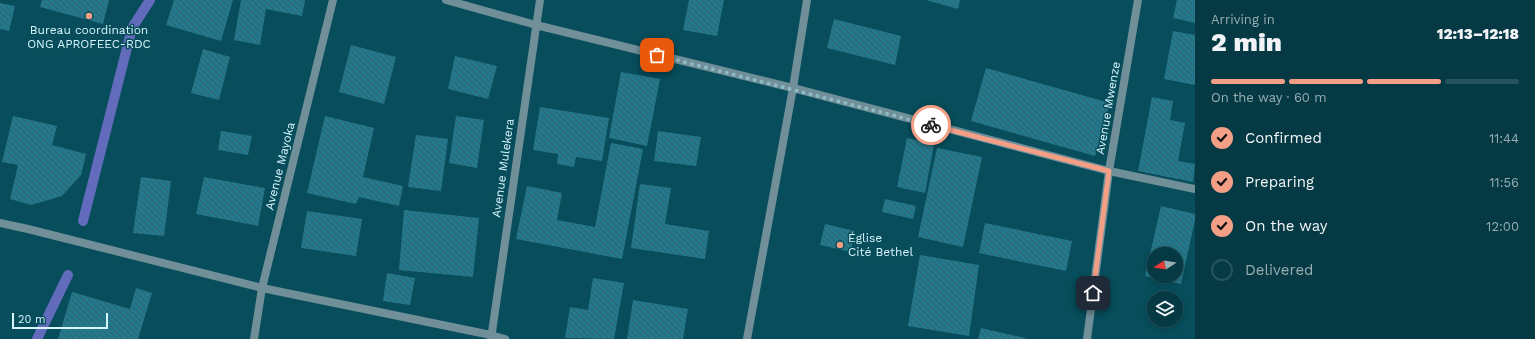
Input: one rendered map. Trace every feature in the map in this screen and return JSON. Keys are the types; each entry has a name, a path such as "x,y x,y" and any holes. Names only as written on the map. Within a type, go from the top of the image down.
{"street":[{"name":"Avenue Mayoka","path":"254,339 262,288 333,0"},
{"path":"446,0 536,25 793,88 1109,171 1195,189"},
{"name":"Avenue Mulekera","path":"491,337 540,0"},
{"path":"748,339 793,88 807,0"},
{"name":"Avenue Mwenze","path":"1087,339 1109,171 1138,0"},
{"path":"0,223 262,288 505,339"}],"building":[{"name":"Bureau coordination ONG APROFEEC-RDC","path":"42,0 109,0 103,24 40,7"},
{"path":"174,0 233,0 221,41 166,25"},
{"path":"241,0 305,0 302,16 266,9 260,45 234,40"},
{"path":"689,0 724,0 717,36 683,30"},
{"path":"926,0 960,0 958,9"},
{"path":"1177,0 1195,0 1195,23 1173,18"},
{"path":"0,3 15,6 9,31 0,29"},
{"path":"834,19 901,36 895,65 827,48"},
{"path":"1173,31 1195,35 1195,85 1164,79"},
{"path":"351,45 396,57 384,104 339,92"},
{"path":"203,49 230,57 219,100 191,93"},
{"path":"455,56 497,66 488,99 448,89"},
{"path":"986,68 1110,103 1095,156 971,121"},
{"path":"621,72 660,79 647,146 609,138"},
{"path":"1152,97 1173,101 1170,120 1185,123 1178,161 1195,164 1193,182 1138,171"},
{"path":"540,107 609,118 602,161 576,157 574,167 557,164 558,154 533,150"},
{"path":"13,116 57,126 52,145 86,154 81,175 62,196 31,205 10,199 18,165 2,162"},
{"path":"325,116 374,128 363,177 403,186 399,206 359,197 356,204 307,193"},
{"path":"456,116 484,120 477,168 449,163"},
{"path":"221,131 252,136 248,155 218,150"},
{"path":"658,131 701,137 696,166 654,161"},
{"path":"416,135 448,139 441,191 408,187"},
{"path":"907,138 934,144 925,193 897,187"},
{"path":"611,143 643,149 622,259 516,239 527,186 562,193 557,220 595,227"},
{"path":"937,148 982,157 963,247 918,237"},
{"path":"141,177 171,181 164,236 133,233"},
{"path":"204,177 265,188 258,226 196,214"},
{"path":"640,184 671,188 665,224 709,231 705,259 631,248"},
{"path":"885,199 916,206 913,219 882,212"},
{"path":"1161,206 1195,214 1183,275 1183,247 1152,247"},
{"path":"404,210 479,218 473,277 399,270"},
{"path":"307,211 362,219 356,256 301,248"},
{"path":"985,223 1072,241 1066,271 979,253"},
{"path":"825,224 855,231 851,252 820,245"},
{"path":"920,255 979,265 969,336 908,326"},
{"path":"387,273 415,278 410,305 383,301"},
{"path":"593,278 624,283 614,339 565,338 570,307 588,310"},
{"path":"136,288 152,293 138,339 58,339 72,292 130,309"},
{"path":"633,300 688,309 683,339 627,339"},
{"path":"981,328 1025,338 1025,339 978,339"}],"waterway":[{"path":"83,221 132,28 150,0"},
{"path":"37,339 68,275"}],"way so far":[{"path":"657,55 793,88 931,125"}],"place":[{"name":"Bureau coordination ONG APROFEEC-RDC","path":"89,16"},
{"name":"Église Cité Bethel","path":"840,245"}],"route":[{"path":"931,125 1109,171 1093,293"}]}
